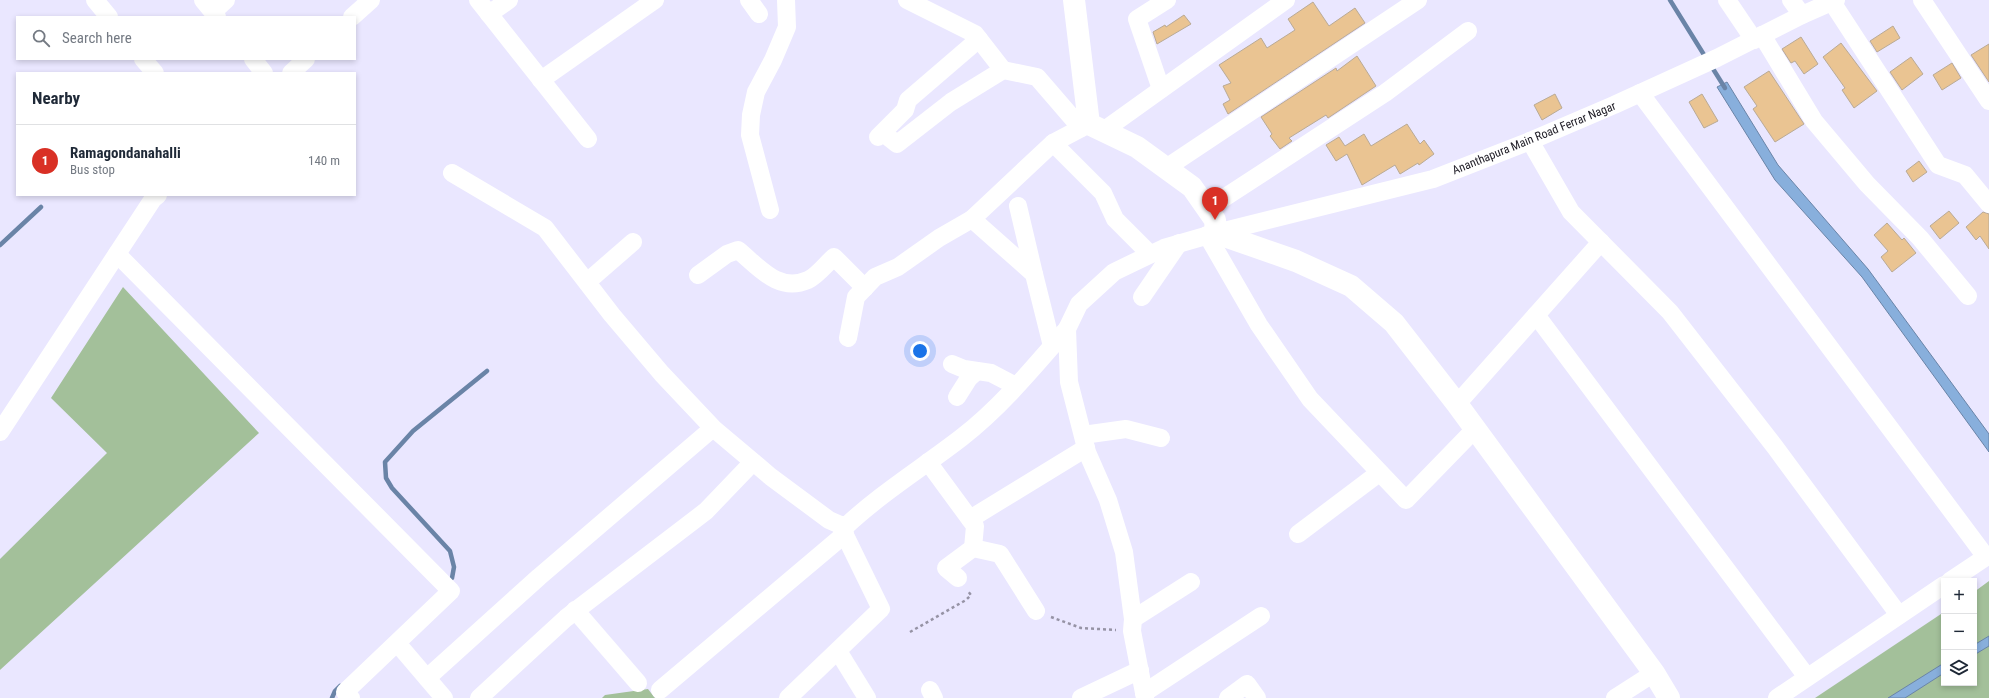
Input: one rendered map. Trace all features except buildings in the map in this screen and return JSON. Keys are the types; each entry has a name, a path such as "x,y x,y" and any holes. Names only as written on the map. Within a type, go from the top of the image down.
{"main road":[{"path":"1074,0 1091,128 1137,147 1192,187 1215,220 1211,234 1296,262 1351,286 1394,323 1457,404 1654,673 1668,698"}],"street":[{"path":"95,0 108,16"},
{"path":"211,10 226,0"},
{"path":"353,16 371,0"},
{"path":"478,0 588,139"},
{"path":"489,14 509,0"},
{"path":"541,80 654,0"},
{"path":"770,210 750,135 750,128 756,92 773,60 787,27 786,0"},
{"path":"907,0 929,5 976,34 1003,70 1037,77 1091,128"},
{"path":"1162,89 1137,19 1167,0"},
{"path":"848,338 856,297 875,277 898,267 939,238 972,219 1053,143 1091,128 1162,89 1286,0"},
{"path":"1166,168 1418,0"},
{"path":"1727,0 1758,38 1814,121 1867,184 1920,238 1968,296"},
{"path":"1791,0 1802,15"},
{"path":"1922,0 1989,101"},
{"path":"1834,1 1938,164 1965,175 1989,204"},
{"name":"Ananthapura Main Road Ferrar Nagar","path":"1067,329 1079,304 1108,277 1114,272 1150,254 1179,243 1211,234 1433,179 1530,140 1640,93 1717,58 1802,15 1834,1"},
{"path":"1207,209 1385,93 1468,31"},
{"path":"979,39 908,100 905,110 880,135 897,144 951,102 1003,70"},
{"path":"144,60 154,72"},
{"path":"254,60 263,72"},
{"path":"292,72 305,60"},
{"path":"1640,93 1986,557 1954,578"},
{"path":"1530,140 1571,212 1670,312 1775,447 1899,615"},
{"path":"1053,143 1103,193 1115,219 1150,254"},
{"path":"452,173 545,228 612,315 652,362 713,428 753,462 842,530 881,609 788,698"},
{"path":"0,432 117,254 157,196"},
{"path":"1018,206 1052,346"},
{"path":"972,219 1034,274"},
{"path":"1211,234 1259,325 1310,399 1406,500 1475,429"},
{"path":"587,282 633,242"},
{"path":"1457,404 1601,242"},
{"path":"1142,297 1179,243"},
{"path":"698,275 727,254 738,250 775,281 789,284 809,280 834,257 865,288"},
{"path":"117,254 451,591 345,692 351,698"},
{"path":"1536,315 1807,677"},
{"path":"660,690 864,510 962,438 1016,386 1067,329"},
{"path":"1067,329 1069,382 1084,441 1108,500 1124,552 1132,625 1144,696 1261,616"},
{"path":"952,364 964,369 991,373 1016,386"},
{"path":"957,397 969,378 977,371"},
{"path":"428,678 539,577 713,428"},
{"path":"970,519 1084,441 1126,429 1161,438"},
{"path":"479,698 575,610 706,510 753,462"},
{"path":"928,462 975,526 973,548 946,568 958,578"},
{"path":"1298,534 1379,473"},
{"path":"973,548 1000,554 1036,611"},
{"path":"1132,625 1191,582"},
{"path":"1777,698 1941,587"},
{"path":"575,610 638,683"},
{"path":"397,643 444,698"},
{"path":"838,651 867,698"},
{"path":"1081,698 1140,670"},
{"path":"1614,698 1654,673"},
{"path":"1228,698 1247,684 1257,698"}],"path":[{"path":"910,632 970,595 958,578"},
{"path":"1036,611 1082,628 1132,625"}],"green space":[{"path":"123,287 259,433 0,670 0,559 107,453 51,398"},
{"path":"1989,581 1989,698 1815,698 1941,614 1941,686 1977,686 1977,590"},
{"path":"648,689 655,698 602,698 605,695"}],"water":[{"path":"1727,82 1778,165 1868,269 1989,434 1989,452 1862,277 1775,180 1717,87"},
{"path":"1989,636 1989,646 1977,653 1977,643"},
{"path":"1941,665 1941,675 1905,698 1888,698"}],"waterway":[{"path":"1670,0 1706,58"},
{"path":"1710,64 1725,88"},
{"path":"0,245 41,207"},
{"path":"448,582 452,578 454,567 450,551 392,488 386,478 385,462 413,431 487,371"},
{"path":"332,698 335,691 340,686"}],"place":[{"name":"Ramagondanahalli","path":"1215,220"}]}
